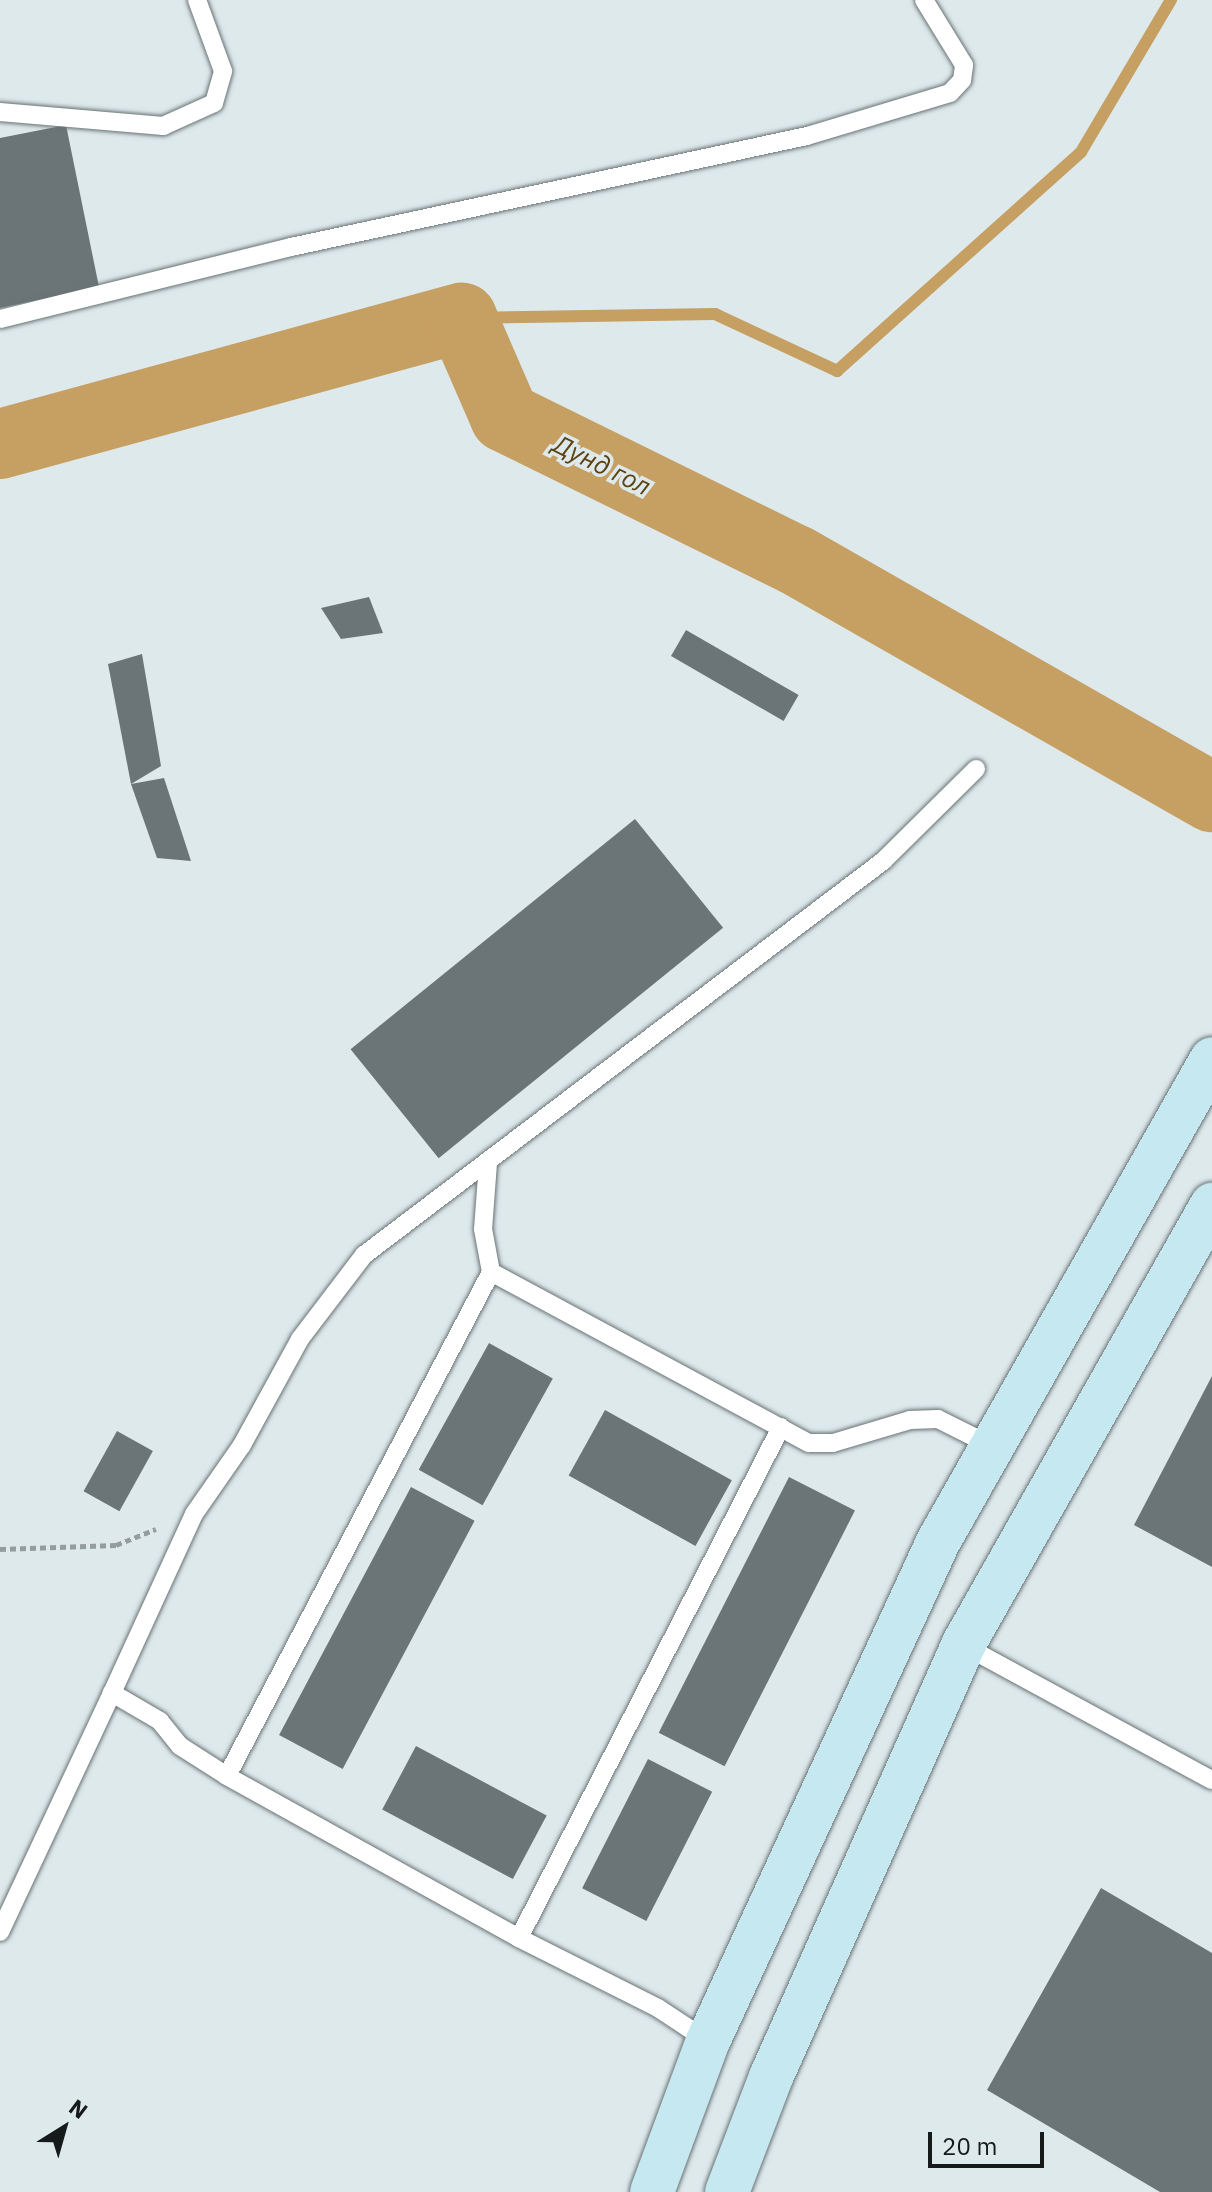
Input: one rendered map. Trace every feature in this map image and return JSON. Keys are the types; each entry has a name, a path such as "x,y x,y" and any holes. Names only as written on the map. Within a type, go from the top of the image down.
{"main road":[{"path":"652,2192 708,2041 938,1542 1212,1059"},
{"path":"727,2192 771,2077 963,1645 1212,1205"}],"lane":[{"path":"0,112 163,126 214,103 223,71 197,0"},
{"path":"0,319 291,247 807,136 950,93 962,80 964,65 924,0"},
{"path":"0,1932 194,1514 242,1445 300,1339 364,1255 883,861 976,769"},
{"path":"227,1776 491,1272 483,1229 488,1163"},
{"path":"491,1272 809,1443 833,1443 910,1420 938,1419 992,1446"},
{"path":"519,1938 781,1427"},
{"path":"963,1645 1212,1780"},
{"path":"112,1693 160,1721 180,1746 227,1776 519,1938 658,2008 708,2041"}],"path":[{"path":"0,1549 116,1545 194,1514"}],"building":[{"path":"66,125 99,287 0,308 0,138"},
{"path":"369,597 383,633 341,639 321,608"},
{"path":"686,630 799,695 784,721 671,656"},
{"path":"142,654 161,766 131,784 108,664"},
{"path":"164,778 191,861 157,858 131,784"},
{"path":"635,819 723,928 439,1158 351,1049"},
{"path":"489,1343 553,1378 483,1505 419,1470"},
{"path":"1212,1376 1212,1567 1134,1525"},
{"path":"605,1410 732,1480 695,1546 569,1476"},
{"path":"117,1431 153,1451 119,1511 84,1491"},
{"path":"789,1477 855,1511 725,1766 659,1733"},
{"path":"411,1487 475,1521 343,1769 279,1735"},
{"path":"416,1746 547,1815 513,1879 382,1810"},
{"path":"648,1759 712,1792 646,1921 582,1888"},
{"path":"1101,1888 1212,1953 1212,2192 1160,2192 987,2090"}],"waterway":[{"path":"462,318 715,314 837,371 1081,152 1171,0"},
{"name":"Дунд гол","path":"0,444 462,318 505,417 796,560 1212,797"}]}
